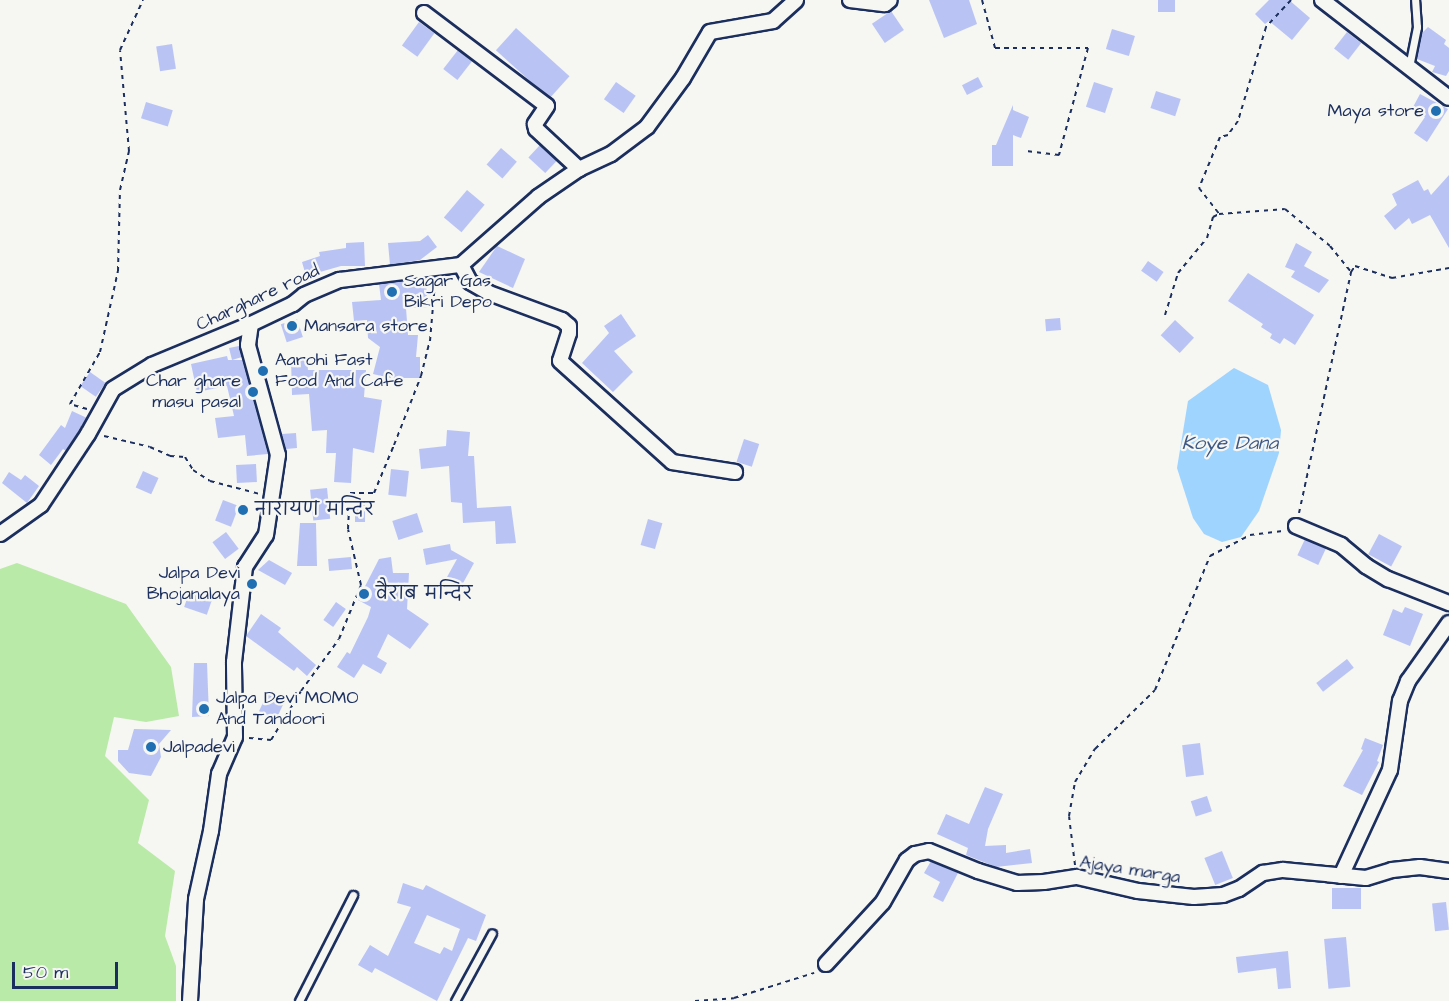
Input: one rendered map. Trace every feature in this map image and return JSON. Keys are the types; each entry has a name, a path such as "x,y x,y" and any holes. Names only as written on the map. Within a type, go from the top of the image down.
{"street":[{"name":"Charghare road","path":"0,534 41,504 88,434 112,389 152,365 251,324 293,304 304,295 340,280 461,264 538,197 579,169 612,154 647,127 683,78 710,32 773,21 796,0"},
{"path":"850,0 885,4 890,0"},
{"path":"1322,0 1449,97"},
{"path":"424,13 547,106 535,124 536,129 579,169"},
{"path":"461,264 470,282 489,293 562,320 569,326 560,361 672,462 735,472"},
{"path":"190,1001 196,899 211,831 219,774 235,737 234,662 245,567 266,535 278,455 248,345 251,324"},
{"path":"1296,526 1341,545 1366,566 1388,579 1449,603"},
{"path":"1341,876 1390,770 1400,701 1408,681 1449,623"},
{"name":"Ajaya marga","path":"826,964 883,902 907,860 915,854 929,851 978,871 1017,883 1077,877 1138,891 1194,897 1222,895 1239,889 1263,873 1283,870 1366,878 1420,867 1449,871"}],"lane":[{"path":"1409,67 1417,27 1415,0"},
{"path":"299,1001 353,895"},
{"path":"455,1001 492,933"}],"path":[{"path":"87,409 70,404 100,352 118,271 120,190 129,151 120,50 143,0"},
{"path":"981,0 994,48 1088,48 1059,155 1026,151"},
{"path":"1220,214 1199,188 1220,137 1228,135 1238,121 1266,27 1291,0"},
{"path":"1165,315 1178,273 1207,238 1214,217 1220,214 1285,209 1330,246 1351,272"},
{"path":"1077,877 1069,816 1075,782 1095,749 1155,690 1210,556 1250,535 1296,526 1351,272 1355,266 1392,278 1449,268"},
{"path":"235,737 272,740 301,691 339,639 361,585 348,530 350,493 374,493 418,386 430,341 436,269"},
{"path":"88,434 109,436 150,447 170,456 185,457 193,470 210,481 264,494 271,492"},
{"path":"695,1001 734,998 812,975 826,964"}],"green space":[{"path":"17,563 126,604 171,667 179,716 146,722 114,717 105,756 149,800 138,843 175,871 165,936 176,966 176,1001 0,1001 0,569"}],"water":[{"name":"Koye Dana","path":"1234,368 1268,385 1281,430 1279,453 1259,511 1241,537 1222,542 1204,534 1193,518 1177,468 1188,401"}],"building":[{"path":"929,0 969,0 977,24 944,38"},
{"path":"1158,0 1175,0 1175,12 1158,12"},
{"path":"1269,0 1289,0 1310,18 1292,40 1269,21 1265,24 1255,14"},
{"path":"891,11 904,30 885,43 872,24"},
{"path":"419,22 434,33 417,57 402,45"},
{"path":"1428,27 1446,40 1444,44 1449,48 1449,71 1446,76 1432,72 1435,66 1417,59 1421,34"},
{"path":"516,28 570,76 549,98 496,50"},
{"path":"1112,29 1135,36 1129,56 1106,49"},
{"path":"1347,32 1361,43 1348,60 1334,49"},
{"path":"172,44 176,69 160,71 156,47"},
{"path":"458,50 472,61 457,80 443,69"},
{"path":"978,77 983,87 967,95 962,85"},
{"path":"616,82 636,96 624,113 604,99"},
{"path":"1094,82 1113,88 1105,113 1086,107"},
{"path":"1156,91 1181,99 1175,116 1150,108"},
{"path":"1420,94 1448,109 1427,142 1414,133 1425,117 1412,109"},
{"path":"146,102 173,110 168,126 141,118"},
{"path":"1013,105 1013,110 1029,117 1021,138 1013,135 1013,166 992,166 992,145 996,145"},
{"path":"540,145 557,161 545,173 528,157"},
{"path":"501,148 517,162 502,178 487,165"},
{"path":"1449,175 1449,248 1430,215 1412,224 1409,218 1395,230 1384,216 1397,205 1392,194 1418,180 1424,191 1428,189 1431,195"},
{"path":"467,190 485,205 461,232 444,218"},
{"path":"428,235 437,247 420,260 390,265 388,243 420,241"},
{"path":"364,242 365,266 341,266 306,276 302,262 320,256 319,252 346,248 346,243"},
{"path":"1296,243 1312,252 1304,266 1329,280 1319,293 1291,277 1295,271 1285,267"},
{"path":"497,246 525,259 513,288 479,272"},
{"path":"1148,261 1164,272 1157,282 1141,271"},
{"path":"1248,273 1314,315 1295,345 1284,338 1280,344 1270,338 1272,334 1261,327 1263,324 1228,301"},
{"path":"405,281 405,285 426,283 428,307 406,308 408,335 418,335 416,357 420,357 420,378 390,378 373,374 380,347 368,338 367,320 354,321 352,302 381,300 379,284"},
{"path":"621,314 636,336 614,351 633,372 613,392 582,363 609,333 604,326"},
{"path":"1060,318 1061,330 1046,331 1045,319"},
{"path":"297,319 303,337 287,342 281,324"},
{"path":"1175,320 1194,338 1180,353 1161,335"},
{"path":"239,346 242,357 232,360 229,348"},
{"path":"227,356 228,360 243,360 268,454 247,456 245,435 218,438 215,418 234,416 227,386 197,392 191,364"},
{"path":"291,359 307,359 308,370 366,370 364,397 382,400 374,453 353,448 351,483 334,482 336,453 326,453 327,430 312,431 309,394 292,395"},
{"path":"90,372 106,383 96,397 80,386"},
{"path":"72,411 87,418 66,451 63,449 51,465 39,455 61,425 65,428"},
{"path":"447,430 470,432 468,456 474,456 477,508 511,506 516,543 496,544 495,521 463,523 462,503 451,502 449,466 421,469 419,449 446,446"},
{"path":"296,433 297,448 286,449 282,434"},
{"path":"744,439 759,444 752,467 737,462"},
{"path":"256,464 257,482 237,483 236,465"},
{"path":"391,469 409,471 406,497 388,495"},
{"path":"143,471 159,478 151,494 136,487"},
{"path":"9,472 21,480 25,475 39,486 27,503 2,483"},
{"path":"327,488 330,519 313,521 310,490"},
{"path":"223,500 239,506 231,527 215,521"},
{"path":"355,500 365,500 365,522 355,522"},
{"path":"417,513 423,532 398,540 392,521"},
{"path":"648,519 662,523 655,549 641,545"},
{"path":"300,523 316,523 317,566 297,566"},
{"path":"226,532 239,549 225,559 212,542"},
{"path":"1379,534 1402,546 1391,567 1368,554"},
{"path":"1305,539 1326,549 1318,565 1297,555"},
{"path":"450,544 451,550 474,563 462,585 447,577 457,559 426,565 423,549"},
{"path":"351,557 352,569 329,571 328,559"},
{"path":"391,557 393,573 409,573 407,609 429,624 410,649 388,634 377,657 387,663 381,674 363,664 354,678 337,667 347,652 350,654 368,617 371,607 358,600 379,559"},
{"path":"269,560 292,573 285,585 258,570"},
{"path":"190,590 213,598 207,615 184,607"},
{"path":"336,602 346,609 333,627 323,620"},
{"path":"1405,607 1423,614 1410,646 1383,635 1393,609 1402,613"},
{"path":"261,614 281,628 278,632 316,665 307,676 297,667 294,671 246,636"},
{"path":"1347,659 1354,668 1323,692 1316,683"},
{"path":"194,663 207,663 209,716 192,717"},
{"path":"267,694 284,702 276,719 259,711"},
{"path":"134,729 171,730 159,744 161,757 151,776 129,773 118,761 118,750 128,750"},
{"path":"1365,738 1383,745 1377,761 1379,762 1362,795 1343,786 1363,750 1361,749"},
{"path":"1200,743 1204,775 1186,777 1182,745"},
{"path":"985,787 1003,794 988,829 985,846 1006,845 1006,853 1030,849 1032,863 996,867 966,855 968,848 937,834 946,814 969,824"},
{"path":"1207,796 1212,811 1196,816 1191,801"},
{"path":"1222,851 1233,878 1215,885 1204,858"},
{"path":"931,861 958,873 943,902 933,897 940,882 924,873"},
{"path":"403,883 423,890 426,885 486,915 476,941 468,938 437,1001 375,968 372,973 358,965 370,945 388,956 411,907 397,903","holes":["427,915 460,929 452,951 444,947 440,954 414,943"]},
{"path":"1332,888 1361,888 1361,909 1332,909"},
{"path":"1446,902 1449,930 1435,931 1432,903"},
{"path":"1346,937 1350,987 1328,989 1324,939"},
{"path":"1288,951 1291,988 1278,989 1276,968 1238,973 1236,957"}],"place":[{"name":"Maya store","path":"1436,111"},
{"name":"Sagar Gas Bikri Depo","path":"392,292"},
{"name":"Mansara store","path":"292,326"},
{"name":"Aarohi Fast Food And Cafe","path":"263,371"},
{"name":"Char ghare masu pasal","path":"253,392"},
{"name":"नारायण मन्दिर","path":"243,510"},
{"name":"Jalpa Devi Bhojanalaya","path":"252,584"},
{"name":"वैराब मन्दिर","path":"364,594"},
{"name":"Jalpa Devi MOMO And Tandoori","path":"204,709"},
{"name":"Jalpadevi","path":"151,747"}]}
